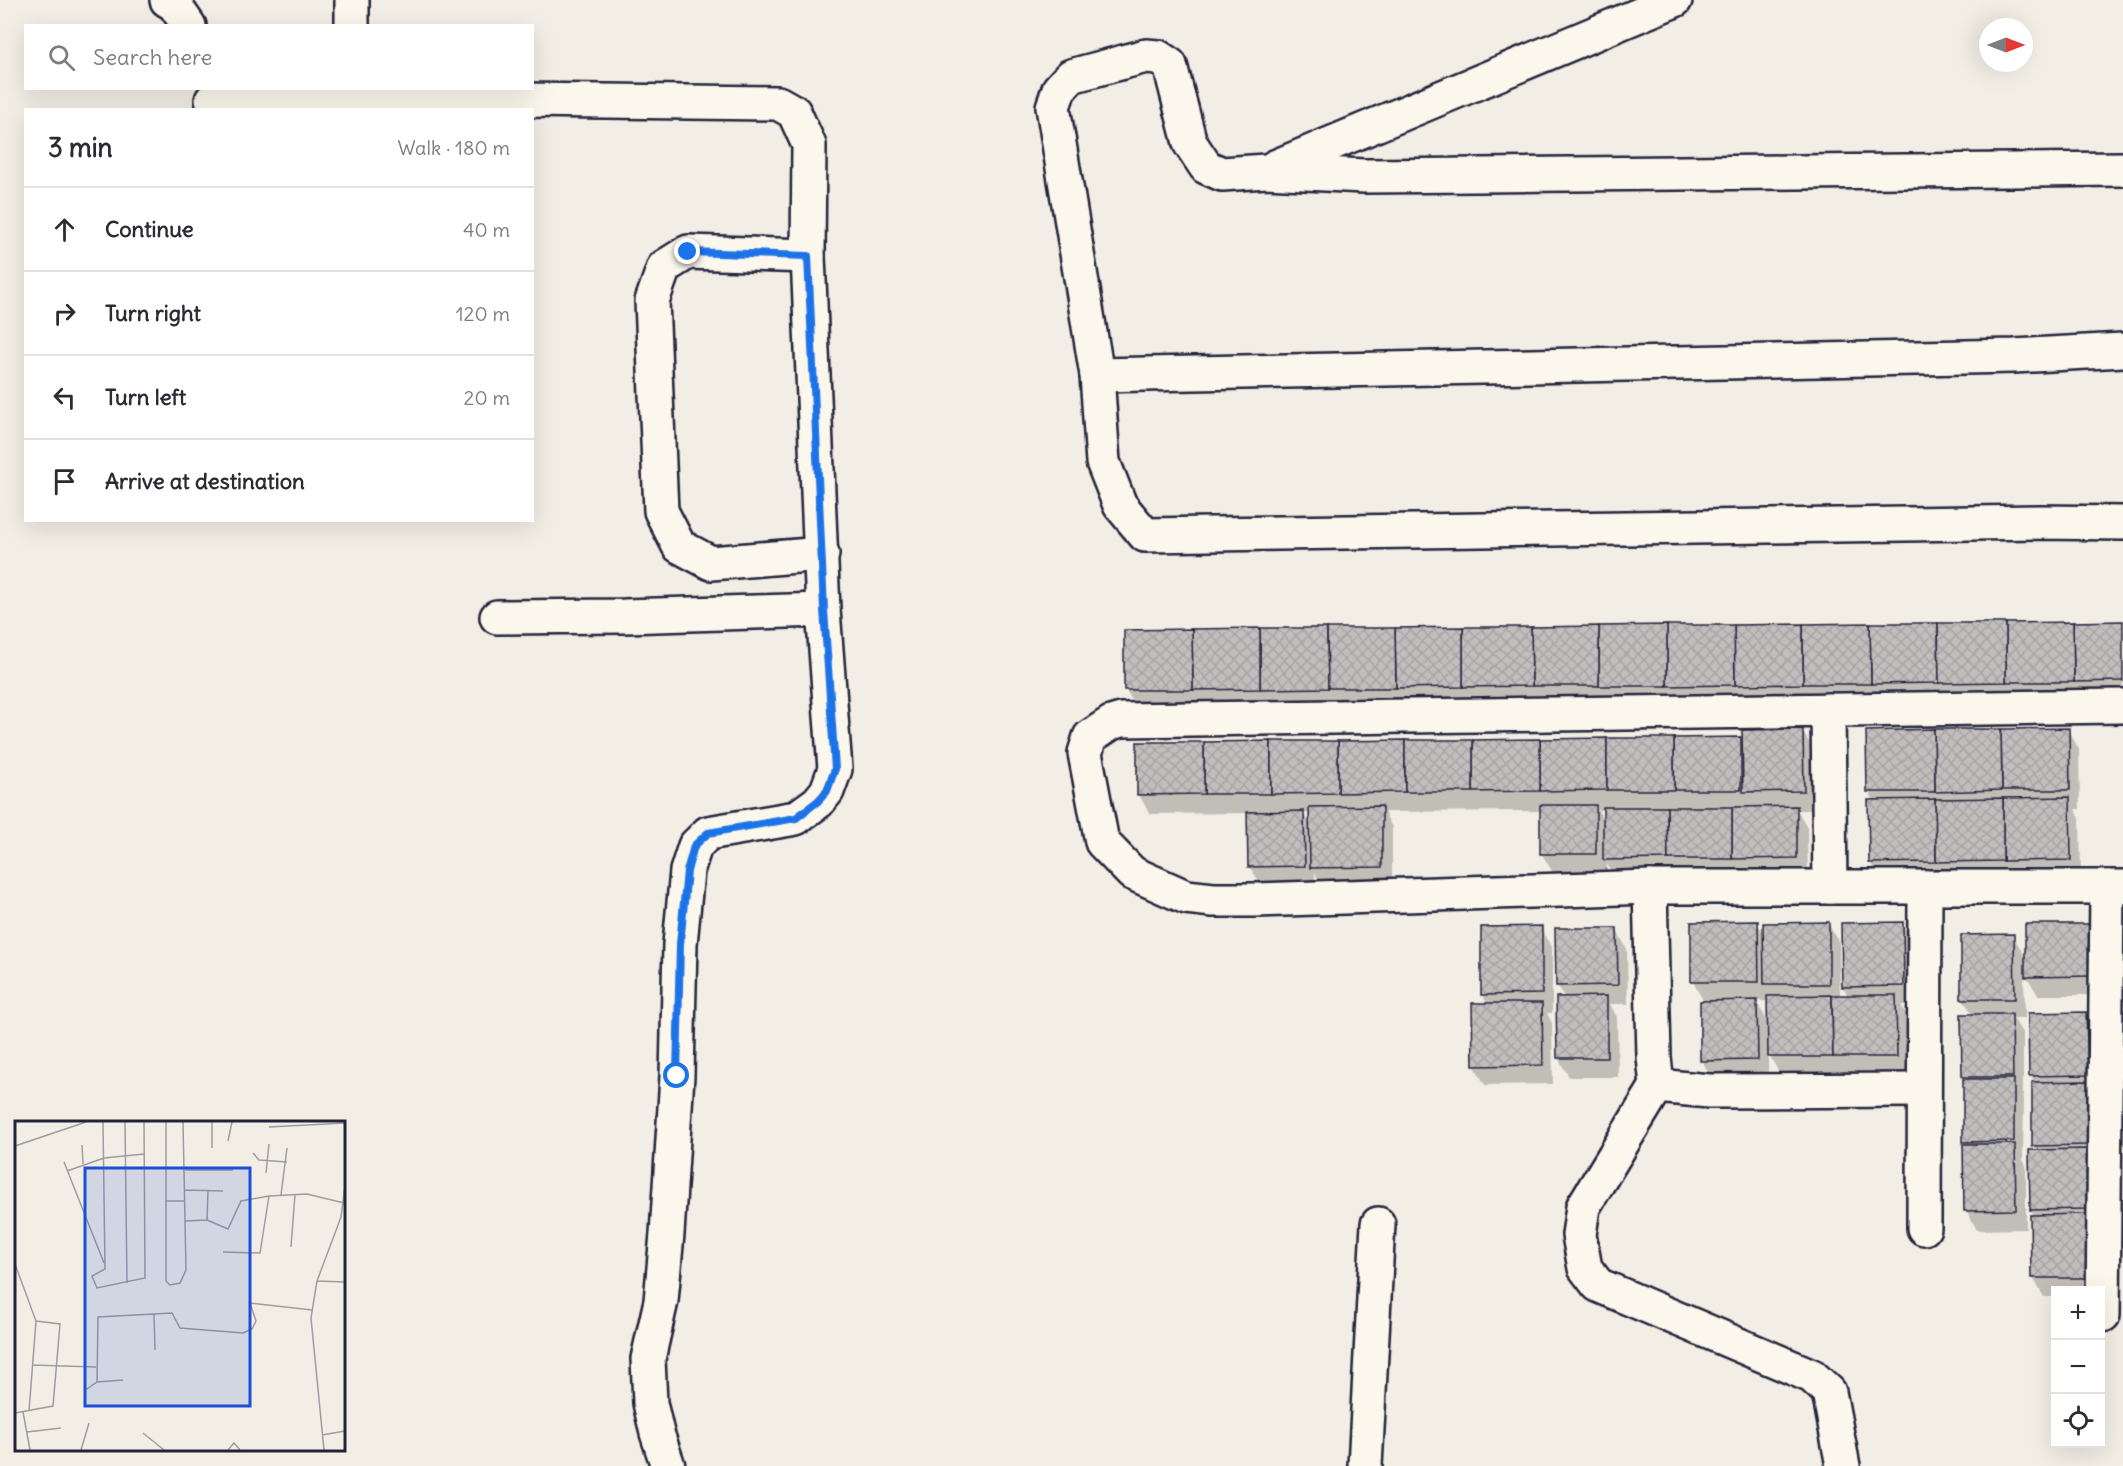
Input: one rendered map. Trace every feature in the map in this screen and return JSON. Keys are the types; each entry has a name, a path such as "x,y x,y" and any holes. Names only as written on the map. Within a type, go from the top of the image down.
{"street":[{"path":"166,0 174,4 188,24"},
{"path":"352,0 352,24"},
{"path":"1266,171 1675,0"},
{"path":"2123,169 1376,176 1266,171 1222,174 1206,167 1190,142 1170,65 1158,57 1146,56 1071,76 1059,89 1053,107 1097,375 1103,462 1120,505 1145,535 2039,522 2123,523"},
{"path":"211,99 353,93 778,103 794,112 809,145 808,256 824,610 835,769 827,791 796,818 708,833 694,846 687,871 680,944 677,1076 667,1234 661,1301 648,1359 650,1403 668,1466"},
{"path":"808,256 688,252 664,267 652,301 660,499 661,511 679,546 711,563 822,554"},
{"path":"1097,375 2013,356 2123,350"},
{"path":"497,617 824,610"},
{"path":"2104,1286 2115,887 1650,887 1256,900 1213,900 1186,897 1132,873 1102,843 1085,753 1090,737 1111,723 1121,720 2123,706"},
{"path":"1828,710 1830,887"},
{"path":"1650,887 1654,1057 1657,1086 1582,1207 1579,1235 1584,1268 1598,1285 1812,1376 1829,1392 1843,1466"},
{"path":"1924,1228 1925,887"},
{"path":"1657,1086 1709,1091 1923,1090"},
{"path":"1365,1466 1378,1224"}],"building":[{"path":"2123,621 2123,681 2074,682 2073,622"},
{"path":"2073,622 2074,682 2006,682 2006,623"},
{"path":"1870,623 1938,623 1939,683 1871,684"},
{"path":"1870,623 1871,684 1803,684 1803,624"},
{"path":"1938,623 2006,623 2006,682 1939,683"},
{"path":"1803,624 1803,684 1735,685 1734,625"},
{"path":"1667,625 1734,625 1735,685 1667,686"},
{"path":"1667,625 1667,686 1599,686 1599,626"},
{"path":"1599,626 1599,686 1532,686 1531,627"},
{"path":"1463,627 1531,627 1532,686 1463,687"},
{"path":"1463,627 1463,687 1396,688 1395,628"},
{"path":"1260,628 1327,628 1328,688 1260,689"},
{"path":"1260,628 1260,689 1193,690 1192,629"},
{"path":"1327,628 1395,628 1396,688 1328,688"},
{"path":"1192,629 1193,690 1124,690 1124,630"},
{"path":"2069,728 2070,790 2002,790 2001,729"},
{"path":"1803,729 1804,791 1743,792 1742,730"},
{"path":"1934,729 2001,729 2002,790 1935,792"},
{"path":"1934,729 1935,792 1867,792 1866,731"},
{"path":"1741,737 1741,790 1674,790 1674,738"},
{"path":"1607,738 1607,790 1540,791 1540,739"},
{"path":"1607,738 1674,738 1674,790 1607,790"},
{"path":"1540,739 1540,791 1473,792 1473,740"},
{"path":"1405,740 1405,792 1338,793 1338,741"},
{"path":"1405,740 1473,740 1473,792 1405,792"},
{"path":"1271,741 1271,794 1204,794 1204,742"},
{"path":"1271,741 1338,741 1338,793 1271,794"},
{"path":"1137,742 1204,742 1204,794 1137,795"},
{"path":"2070,797 2071,860 2003,861 2003,798"},
{"path":"2003,798 2003,861 1936,862 1935,799"},
{"path":"1935,799 1936,862 1869,863 1868,800"},
{"path":"1540,805 1596,805 1596,854 1540,854"},
{"path":"1382,806 1382,867 1310,868 1309,807"},
{"path":"1797,806 1797,858 1732,859 1732,807"},
{"path":"1603,807 1667,807 1668,859 1603,860"},
{"path":"1667,807 1732,807 1732,859 1668,859"},
{"path":"1304,811 1305,866 1248,867 1247,812"},
{"path":"1758,921 1759,982 1691,982 1691,922"},
{"path":"1829,922 1829,984 1764,984 1763,923"},
{"path":"1903,922 1904,986 1842,987 1841,923"},
{"path":"2025,924 2096,924 2096,976 2025,977"},
{"path":"1542,926 1542,994 1481,995 1481,927"},
{"path":"1555,928 1617,928 1618,985 1556,986"},
{"path":"2014,934 2015,999 1961,999 1961,935"},
{"path":"1832,995 1833,1057 1768,1057 1767,996"},
{"path":"1832,995 1896,995 1897,1057 1833,1057"},
{"path":"1607,996 1607,1058 1557,1058 1556,997"},
{"path":"1757,1000 1758,1060 1700,1061 1700,1001"},
{"path":"1472,1003 1542,1003 1543,1065 1473,1066"},
{"path":"2086,1012 2088,1075 2029,1076 2028,1013"},
{"path":"1961,1014 2012,1014 2013,1077 1962,1077"},
{"path":"1963,1079 2014,1079 2014,1141 1963,1142"},
{"path":"2088,1081 2089,1145 2032,1146 2032,1082"},
{"path":"1963,1144 2015,1144 2016,1210 1964,1211"},
{"path":"2089,1149 2090,1209 2030,1210 2029,1150"},
{"path":"2088,1214 2089,1278 2031,1278 2030,1215"}],"route":[{"path":"677,1076 680,944 687,871 694,846 708,833 796,818 827,791 835,769 824,610 808,256 688,252"}]}
